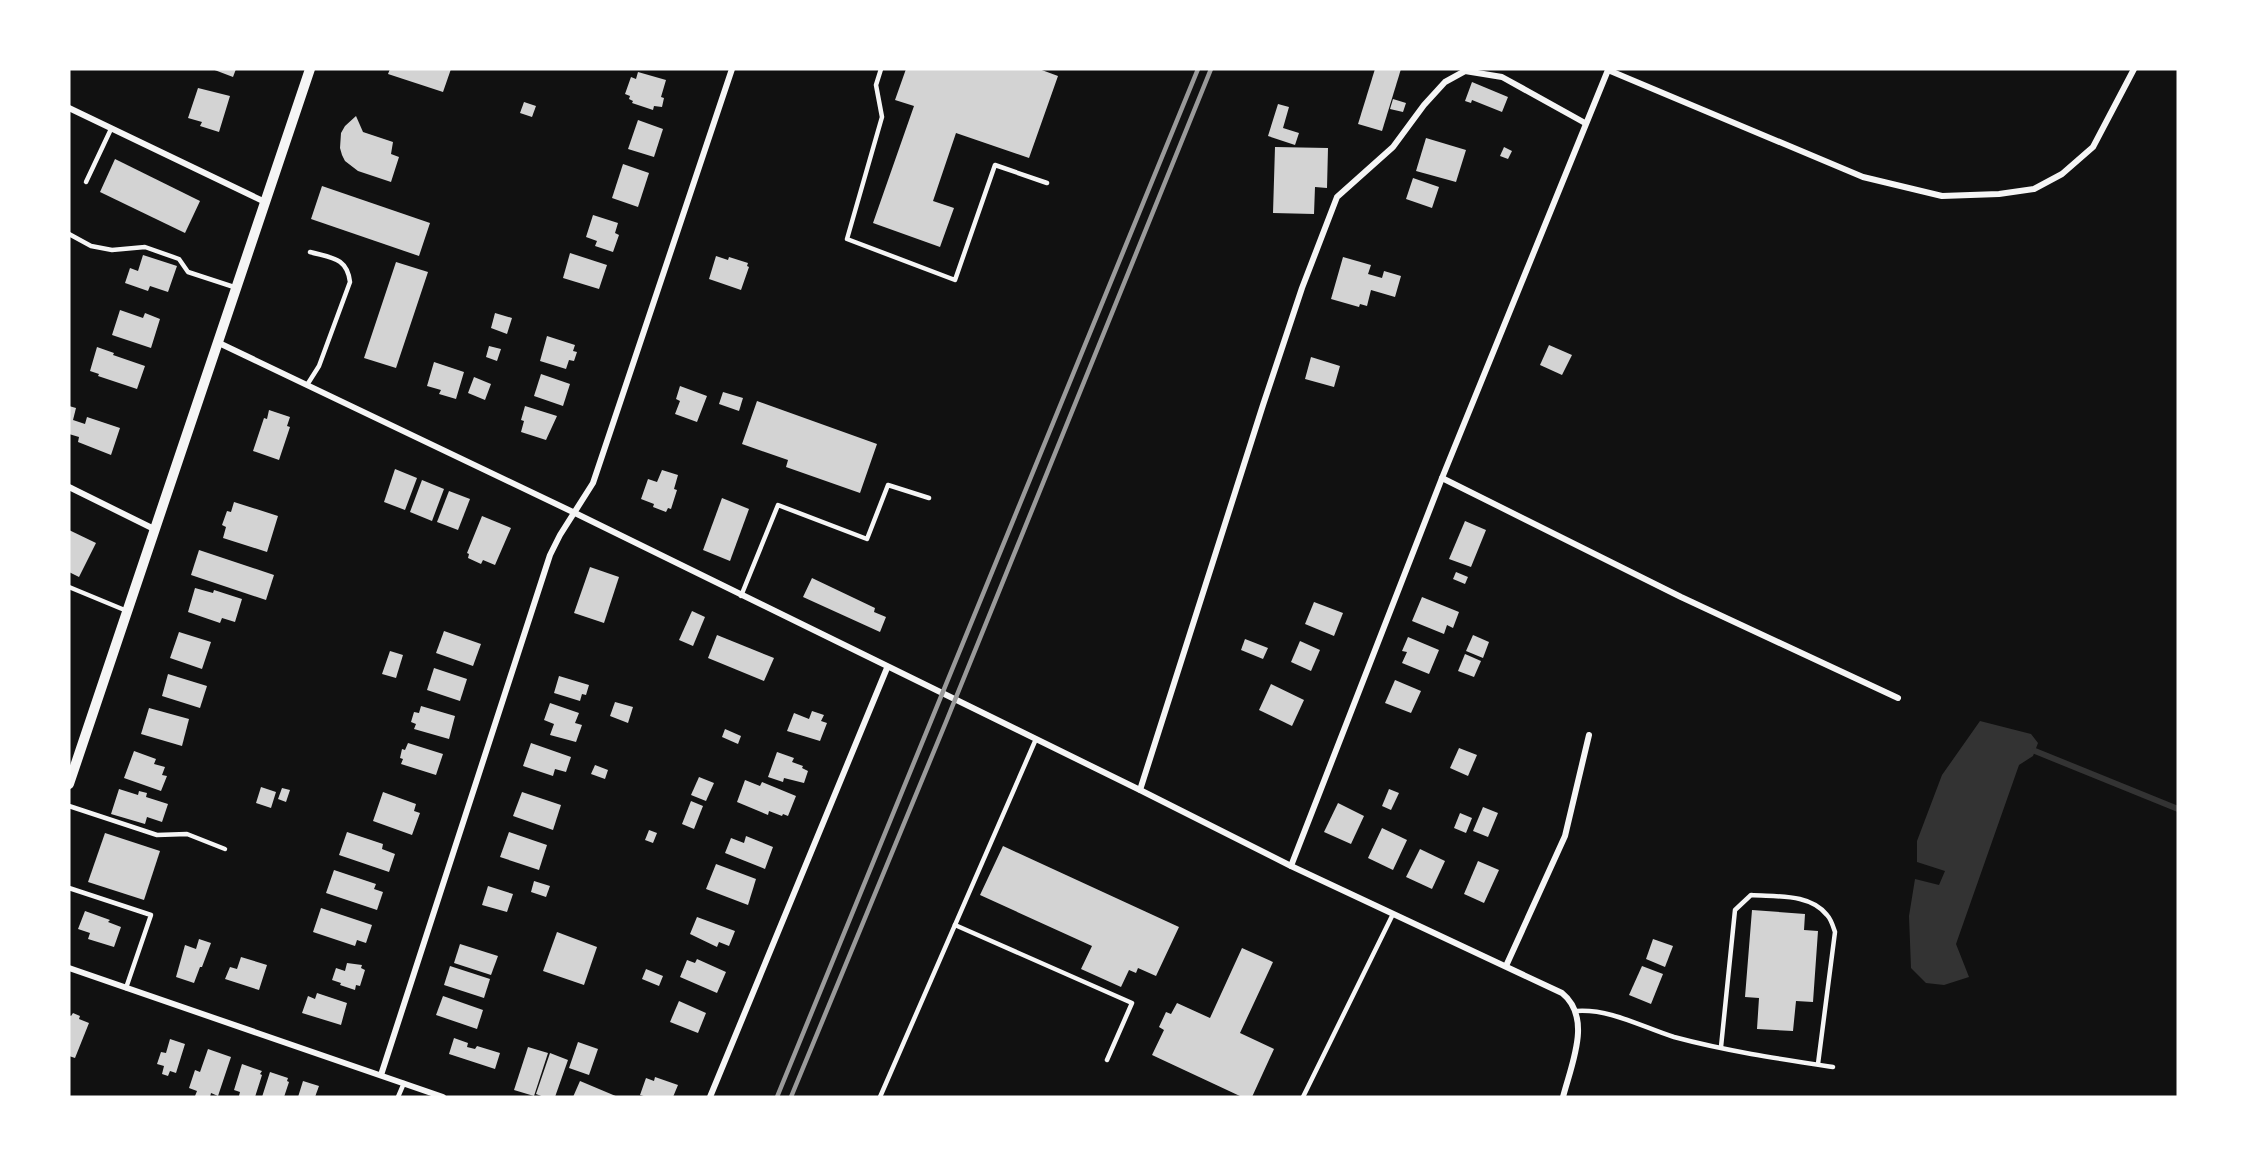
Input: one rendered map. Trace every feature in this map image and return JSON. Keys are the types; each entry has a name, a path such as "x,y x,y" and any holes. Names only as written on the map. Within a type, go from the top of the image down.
{"street":[{"path":"69,784 310,69"},
{"path":"381,1075 550,555 593,483 732,69"},
{"path":"1291,866 1442,478 1608,70 1863,177 1942,196 1999,194 2034,189 2062,174 2093,147 2133,69"},
{"path":"1140,790 1302,288 1337,196 1393,147 1445,82 1465,71 1502,77 1585,123"},
{"path":"69,108 265,202"},
{"path":"219,343 575,513 1291,866 1562,993 1577,1011 1578,1039 1563,1097"},
{"path":"1442,478 1681,597 1898,698"},
{"path":"69,487 154,529"},
{"path":"710,1097 887,668"},
{"path":"1506,966 1565,836 1589,735"},
{"path":"69,968 443,1097"}],"lane":[{"path":"881,69 876,86 882,117 847,239 955,280 995,165 1047,183"},
{"path":"86,182 111,129"},
{"path":"69,234 92,246 112,250 145,247 179,259 188,272 237,288"},
{"path":"307,385 319,366 350,282 348,270 340,261 310,252"},
{"path":"741,596 778,505 867,539 888,485 929,498"},
{"path":"69,587 127,611"},
{"path":"880,1097 1036,739"},
{"path":"69,806 157,835 187,834 225,849"},
{"path":"69,888 151,915 126,988"},
{"path":"1721,1047 1735,910 1751,895 1804,899 1815,904 1828,915 1835,932 1818,1064"},
{"path":"1303,1097 1393,914"},
{"path":"955,925 1132,1003 1107,1060"},
{"path":"1577,1011 1604,1012 1674,1036 1721,1047 1833,1066"},
{"path":"398,1097 404,1083"}],"shaded area":[{"path":"1980,721 2031,734 2038,743 2033,756 2019,765 1956,944 1969,977 1944,985 1926,983 1911,968 1909,916 1915,879 1939,885 1945,871 1917,862 1917,841 1942,775"}],"building":[{"path":"212,69 236,69 233,77"},
{"path":"390,69 451,69 443,92 388,74"},
{"path":"906,69 1039,69 1058,76 1029,158 956,133 933,201 954,208 940,247 873,223 914,106 895,100"},
{"path":"1375,69 1401,69 1382,131 1358,124"},
{"path":"638,72 666,80 661,97 664,98 662,107 654,106 653,110 632,103 630,96 625,94 631,77 636,79"},
{"path":"1472,82 1508,97 1502,112 1472,100 1471,103 1465,101"},
{"path":"198,88 230,96 219,132 200,126 202,122 188,118"},
{"path":"1393,99 1406,103 1403,112 1390,109"},
{"path":"524,102 536,106 532,117 520,113"},
{"path":"1278,104 1289,107 1283,128 1299,133 1295,145 1268,136"},
{"path":"356,116 363,132 393,142 391,154 399,157 391,182 358,171 345,161 340,148 341,133"},
{"path":"638,120 663,129 654,157 628,149"},
{"path":"1426,138 1466,150 1456,182 1416,171"},
{"path":"1275,147 1328,148 1327,188 1315,187 1314,214 1273,213"},
{"path":"1504,147 1512,151 1508,159 1500,156"},
{"path":"115,159 200,201 185,233 100,192"},
{"path":"623,164 649,173 638,207 612,198"},
{"path":"1413,178 1439,187 1432,208 1406,199"},
{"path":"322,186 430,223 419,256 311,219"},
{"path":"593,215 618,223 615,233 619,235 613,252 595,246 597,241 586,237"},
{"path":"570,253 607,265 599,289 563,278"},
{"path":"143,255 177,266 168,292 150,286 148,291 125,283 130,268 138,271"},
{"path":"716,256 728,260 729,257 748,263 749,267 741,290 709,279"},
{"path":"1343,257 1371,265 1368,274 1382,278 1384,271 1401,276 1395,297 1371,290 1367,306 1360,304 1359,307 1331,299"},
{"path":"396,262 428,272 396,368 364,358"},
{"path":"120,310 143,318 145,313 160,319 151,348 112,335"},
{"path":"495,313 512,318 507,334 491,328"},
{"path":"547,336 575,345 573,351 577,352 574,361 569,360 566,369 540,361"},
{"path":"1549,345 1572,355 1562,375 1540,365"},
{"path":"489,346 501,349 497,361 486,357"},
{"path":"97,347 145,366 137,389 98,376 99,374 90,371"},
{"path":"1311,357 1340,366 1334,387 1305,379"},
{"path":"434,362 464,372 456,399 439,394 441,390 427,386"},
{"path":"541,374 570,384 563,406 534,396"},
{"path":"474,377 491,384 485,400 468,393"},
{"path":"680,386 707,396 697,422 675,414 680,401 676,399"},
{"path":"723,392 743,398 739,411 719,404"},
{"path":"757,401 877,444 860,493 786,467 788,460 742,444"},
{"path":"69,406 76,408 73,420 85,424 87,417 120,428 111,455 78,442 79,437 69,434"},
{"path":"525,406 557,416 546,440 521,432 524,421 521,420"},
{"path":"269,410 290,417 287,426 290,427 279,460 253,451"},
{"path":"395,469 417,478 405,510 384,502"},
{"path":"662,470 678,475 674,489 677,490 671,509 668,508 666,512 641,499 648,479 657,482"},
{"path":"422,480 444,489 432,521 410,512"},
{"path":"449,491 470,499 458,530 437,522"},
{"path":"722,498 749,509 730,561 703,550"},
{"path":"234,502 278,516 267,552 223,538 226,527 222,525 227,511 231,512"},
{"path":"482,516 511,528 495,565 483,560 481,564 468,558 467,553"},
{"path":"1465,521 1486,530 1471,567 1449,559"},
{"path":"69,530 96,543 79,577 69,572"},
{"path":"199,550 274,575 266,600 191,575"},
{"path":"590,567 619,577 604,623 574,613"},
{"path":"1456,572 1468,577 1465,584 1453,579"},
{"path":"812,578 875,608 874,612 886,617 880,632 803,597"},
{"path":"195,588 213,593 214,590 242,599 235,622 222,618 220,623 188,612"},
{"path":"1422,597 1459,612 1453,628 1447,625 1444,634 1412,621"},
{"path":"1314,602 1343,613 1334,636 1305,624"},
{"path":"692,611 705,617 693,646 679,640"},
{"path":"444,631 481,644 473,666 436,653"},
{"path":"179,632 211,642 202,669 170,658"},
{"path":"717,635 774,658 764,681 708,658"},
{"path":"1473,635 1489,642 1483,658 1466,651"},
{"path":"1408,637 1439,650 1429,674 1402,663 1407,652 1402,651"},
{"path":"1245,639 1268,648 1263,659 1241,650"},
{"path":"1300,641 1320,650 1311,671 1291,662"},
{"path":"390,651 403,655 396,678 382,674"},
{"path":"1465,654 1481,661 1474,677 1458,671"},
{"path":"434,668 467,679 460,701 427,690"},
{"path":"168,674 207,686 200,708 162,696"},
{"path":"559,676 589,685 586,695 582,694 580,701 554,693"},
{"path":"1395,680 1421,691 1411,713 1385,703"},
{"path":"1271,684 1304,700 1292,726 1259,710"},
{"path":"615,702 633,707 628,723 610,716"},
{"path":"550,703 579,713 575,723 582,725 576,742 550,735 554,724 544,720"},
{"path":"421,706 455,716 449,739 414,729 416,724 411,722 414,712 419,713"},
{"path":"149,708 189,719 182,746 141,734"},
{"path":"812,711 824,715 821,721 827,723 820,741 787,731 794,713 809,719"},
{"path":"725,729 741,736 738,744 722,737"},
{"path":"408,743 443,754 436,775 401,764 402,749 405,750"},
{"path":"531,743 571,757 566,772 555,769 553,776 523,766"},
{"path":"1459,748 1477,755 1468,776 1450,768"},
{"path":"134,751 156,759 154,764 165,767 162,775 167,776 161,791 124,778"},
{"path":"777,752 794,758 792,762 803,766 802,768 808,771 804,783 784,778 783,782 768,777"},
{"path":"595,765 608,770 605,779 591,774"},
{"path":"699,777 714,783 706,801 691,795"},
{"path":"745,780 760,786 762,782 796,796 788,816 769,811 768,815 737,802"},
{"path":"261,787 276,792 271,808 256,803"},
{"path":"282,788 290,790 286,802 278,799"},
{"path":"119,789 138,795 139,791 147,793 146,797 168,804 162,822 147,817 145,824 111,814"},
{"path":"1389,789 1399,793 1391,810 1382,806"},
{"path":"383,792 416,804 414,811 420,813 412,835 373,821"},
{"path":"522,792 561,805 553,830 513,816"},
{"path":"691,801 703,806 694,829 682,824"},
{"path":"1338,803 1364,816 1351,844 1324,832"},
{"path":"1483,807 1498,813 1488,837 1473,831"},
{"path":"1460,813 1472,818 1466,833 1454,828"},
{"path":"1382,828 1407,840 1393,870 1368,858"},
{"path":"649,830 657,833 653,843 645,840"},
{"path":"347,832 383,844 382,849 395,854 389,872 339,855"},
{"path":"509,832 547,845 539,870 500,857"},
{"path":"105,833 160,851 144,900 88,882"},
{"path":"746,836 773,847 765,869 725,853 731,838 744,843"},
{"path":"1003,846 1179,927 1156,976 1138,968 1136,973 1129,970 1121,987 1081,969 1092,946 980,895"},
{"path":"1420,849 1445,861 1432,889 1406,877"},
{"path":"1478,861 1499,870 1484,903 1464,894"},
{"path":"716,864 756,879 748,905 706,889"},
{"path":"334,870 376,884 374,889 383,892 377,910 326,893"},
{"path":"534,881 550,886 546,897 531,892"},
{"path":"488,886 513,894 507,912 482,905"},
{"path":"321,908 372,925 366,943 357,940 355,946 313,932"},
{"path":"1752,910 1805,914 1804,930 1818,931 1813,1002 1796,1001 1793,1031 1757,1029 1759,998 1745,997"},
{"path":"85,911 110,920 108,922 121,927 114,947 88,939 90,933 78,929"},
{"path":"697,917 735,931 729,946 719,942 717,947 690,934"},
{"path":"557,932 597,947 584,985 543,971"},
{"path":"199,939 211,943 194,983 176,977 185,945 196,949"},
{"path":"1653,939 1673,946 1665,967 1646,959"},
{"path":"460,944 498,956 491,975 454,963"},
{"path":"1242,948 1273,962 1240,1033 1274,1049 1252,1097 1242,1097 1152,1055 1164,1030 1159,1027 1166,1012 1171,1014 1177,1003 1210,1018"},
{"path":"241,957 267,965 259,990 225,979 230,967 237,969"},
{"path":"697,959 726,972 717,993 680,977 687,960 695,963"},
{"path":"347,963 362,965 361,968 365,970 360,986 356,985 355,990 332,980 336,968 345,971"},
{"path":"450,966 490,979 484,998 444,985"},
{"path":"1642,966 1663,974 1651,1004 1629,995"},
{"path":"646,969 663,976 659,986 642,979"},
{"path":"317,993 347,1003 341,1025 302,1013 308,996 315,999"},
{"path":"443,996 483,1010 477,1029 436,1015"},
{"path":"679,1001 706,1013 698,1033 670,1022"},
{"path":"73,1013 80,1016 79,1019 89,1023 75,1058 69,1056 69,1015"},
{"path":"454,1038 468,1043 467,1047 475,1049 477,1046 500,1053 495,1069 449,1054"},
{"path":"170,1039 185,1044 176,1073 170,1071 168,1076 162,1074 164,1066 157,1064 161,1052 166,1053"},
{"path":"578,1042 598,1049 589,1075 569,1068"},
{"path":"528,1047 548,1053 534,1096 514,1090"},
{"path":"208,1049 231,1057 218,1096 211,1093 210,1097 198,1097 195,1096 197,1091 189,1088 195,1070 200,1072"},
{"path":"550,1053 568,1060 555,1097 544,1097 536,1094"},
{"path":"242,1064 262,1071 255,1097 239,1096 240,1092 234,1090"},
{"path":"270,1072 288,1078 289,1082 284,1097 262,1097"},
{"path":"655,1077 678,1085 673,1097 640,1095 646,1078 654,1081"},
{"path":"303,1081 319,1086 315,1097 298,1097"},
{"path":"580,1081 618,1097 573,1097"}],"waterway":[{"path":"2035,751 2178,809"}],"railway":[{"path":"777,1097 1198,69"},
{"path":"791,1097 1211,69"}]}
